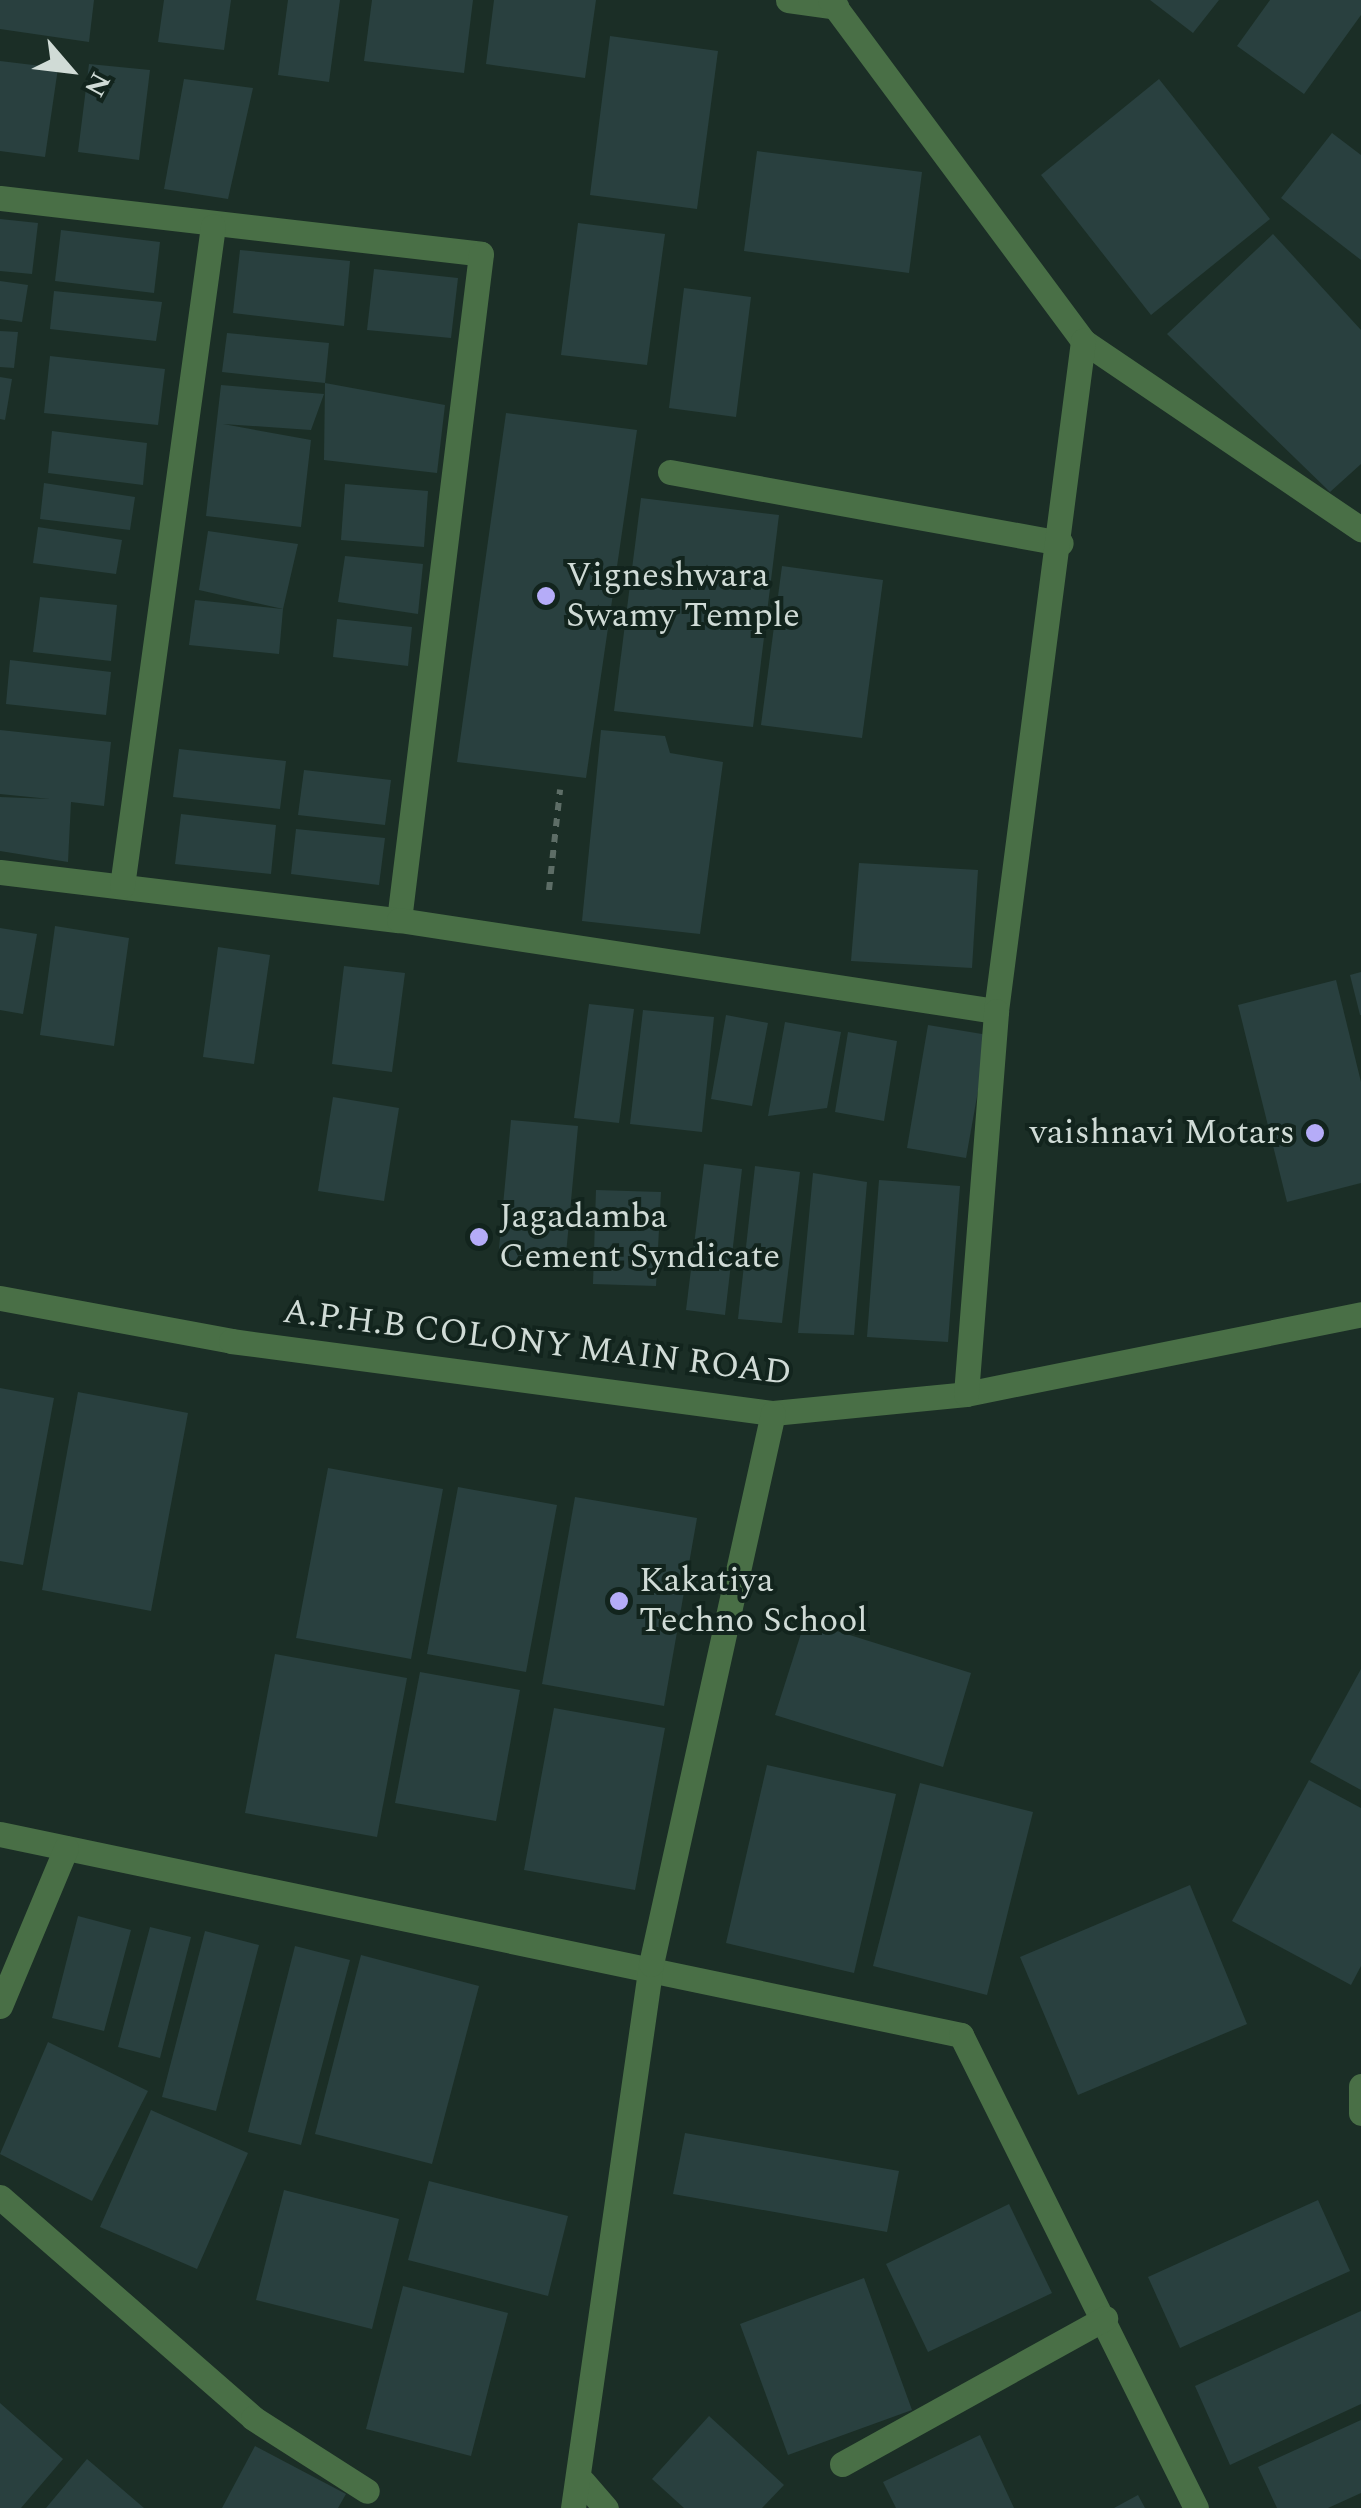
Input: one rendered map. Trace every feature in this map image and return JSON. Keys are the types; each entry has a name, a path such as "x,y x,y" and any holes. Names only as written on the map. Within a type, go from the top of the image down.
{"street":[{"path":"788,0 834,3 1082,342 1361,528"},
{"path":"0,198 213,226 481,254 400,920"},
{"path":"122,886 213,226"},
{"path":"966,1394 996,1011 1061,542 1082,342"},
{"path":"670,472 1061,542"},
{"path":"0,872 400,920 996,1011"},
{"name":"A.P.H.B COLONY MAIN ROAD","path":"0,1298 231,1342 773,1413 966,1394 1361,1314"},
{"path":"573,2508 583,2482 651,1964 773,1413"},
{"path":"0,1834 651,1964 961,2035 1105,2318 1196,2508"},
{"path":"0,2006 66,1848"},
{"path":"1361,2086 1361,2114"},
{"path":"0,2197 253,2418 367,2491"},
{"path":"842,2464 1105,2318"},
{"path":"583,2482 606,2508"}],"path":[{"path":"544,941 560,790"}],"building":[{"path":"0,0 94,0 89,42 0,29"},
{"path":"164,0 231,0 224,50 158,42"},
{"path":"288,0 340,0 329,82 278,75"},
{"path":"372,0 473,0 464,73 364,61"},
{"path":"494,0 596,0 585,78 486,64"},
{"path":"1150,0 1219,0 1193,33"},
{"path":"1270,0 1361,0 1361,15 1304,94 1237,46"},
{"path":"610,36 718,51 697,209 590,195"},
{"path":"0,61 58,68 45,157 0,151"},
{"path":"89,64 150,70 139,160 78,152"},
{"path":"184,79 253,88 228,199 164,189"},
{"path":"1159,79 1270,219 1151,315 1041,175"},
{"path":"1332,133 1361,155 1361,260 1281,198"},
{"path":"757,151 922,172 909,273 744,251"},
{"path":"0,219 38,223 32,274 0,271"},
{"path":"578,223 665,234 647,365 561,355"},
{"path":"61,230 160,242 154,293 55,281"},
{"path":"1273,234 1361,330 1361,464 1330,492 1167,334"},
{"path":"240,250 350,261 344,326 233,313"},
{"path":"374,269 458,278 451,338 367,330"},
{"path":"0,281 28,285 22,322 0,319"},
{"path":"684,288 751,297 736,417 669,408"},
{"path":"54,291 162,302 156,341 50,329"},
{"path":"0,331 18,332 14,368 0,367"},
{"path":"227,333 329,343 325,383 222,372"},
{"path":"50,356 165,369 158,425 44,413"},
{"path":"0,377 12,379 5,420 0,419"},
{"path":"325,383 445,405 437,473 324,460"},
{"path":"221,385 324,394 311,430 223,424 311,440 301,527 206,516"},
{"name":"Vigneshwara Swamy Temple","path":"506,413 637,430 586,778 457,762"},
{"path":"52,431 147,443 143,485 48,473"},
{"path":"44,483 135,497 130,530 40,519"},
{"path":"345,484 428,491 424,547 341,540"},
{"path":"641,498 779,515 753,727 614,711"},
{"path":"38,527 122,540 116,574 33,563"},
{"path":"208,531 298,544 283,609 199,590"},
{"path":"345,556 423,564 418,614 338,602"},
{"path":"782,566 883,580 862,738 761,725"},
{"path":"40,597 117,605 111,661 33,652"},
{"path":"195,600 283,609 279,654 189,645"},
{"path":"337,619 412,627 408,666 333,657"},
{"path":"10,660 111,672 106,715 6,704"},
{"path":"0,730 111,742 104,806 71,802 68,862 0,851 0,797 50,799 0,794"},
{"path":"601,730 665,736 670,753 723,762 700,934 582,921"},
{"path":"179,749 286,761 280,809 173,797"},
{"path":"304,770 391,780 385,825 298,815"},
{"path":"181,814 276,825 271,874 175,864"},
{"path":"296,829 385,838 379,885 291,874"},
{"path":"859,863 978,870 972,968 851,961"},
{"path":"55,926 129,938 114,1046 40,1035"},
{"path":"0,928 37,934 23,1014 0,1010"},
{"path":"218,947 270,955 254,1064 203,1057"},
{"path":"344,966 405,973 392,1072 332,1064"},
{"path":"1361,972 1361,1015 1360,1015 1350,975"},
{"name":"vaishnavi Motars","path":"1336,980 1361,1082 1361,1183 1287,1202 1238,1005"},
{"path":"589,1004 634,1009 619,1123 574,1118"},
{"path":"643,1010 714,1017 702,1132 630,1124"},
{"path":"726,1015 768,1023 752,1106 711,1099"},
{"path":"785,1022 841,1032 827,1108 768,1116"},
{"path":"928,1025 988,1035 966,1158 907,1148"},
{"path":"848,1032 897,1041 884,1121 835,1112"},
{"path":"333,1097 399,1108 384,1201 318,1191"},
{"path":"511,1120 578,1126 565,1265 498,1259"},
{"path":"704,1164 742,1169 725,1315 686,1310"},
{"path":"755,1166 800,1172 782,1323 738,1319"},
{"path":"813,1173 867,1182 854,1335 798,1333"},
{"path":"879,1180 960,1186 948,1342 867,1337"},
{"path":"596,1190 661,1192 656,1286 593,1284"},
{"path":"0,1388 54,1398 23,1565 0,1561"},
{"path":"78,1392 188,1413 151,1611 42,1590"},
{"path":"328,1468 443,1489 411,1659 296,1638"},
{"path":"458,1487 557,1505 526,1672 427,1654"},
{"name":"Kakatiya Techno School","path":"575,1497 697,1518 664,1706 542,1684"},
{"path":"805,1621 971,1673 943,1767 775,1715"},
{"path":"275,1654 407,1678 377,1837 245,1813"},
{"path":"1361,1669 1361,1790 1310,1762"},
{"path":"420,1672 520,1690 496,1821 395,1803"},
{"path":"554,1708 665,1728 635,1890 524,1870"},
{"path":"767,1765 896,1794 854,1973 726,1943"},
{"path":"1309,1780 1361,1808 1361,1966 1351,1985 1232,1921"},
{"path":"920,1783 1033,1812 987,1995 873,1966"},
{"path":"1190,1885 1247,2024 1078,2095 1020,1957"},
{"path":"78,1916 131,1930 104,2031 52,2018"},
{"path":"150,1927 191,1937 160,2058 118,2047"},
{"path":"205,1931 259,1945 216,2111 162,2097"},
{"path":"295,1946 350,1960 301,2145 248,2132"},
{"path":"361,1955 479,1986 432,2164 315,2134"},
{"path":"48,2042 148,2091 92,2201 0,2154"},
{"path":"151,2110 248,2153 197,2269 100,2227"},
{"path":"685,2133 899,2171 887,2232 673,2194"},
{"path":"429,2181 568,2216 548,2296 408,2260"},
{"path":"284,2190 399,2219 372,2329 256,2300"},
{"path":"1318,2200 1350,2271 1180,2348 1148,2277"},
{"path":"1009,2204 1052,2293 928,2352 886,2264"},
{"path":"864,2278 912,2410 788,2455 740,2324"},
{"path":"403,2286 508,2313 471,2456 366,2429"},
{"path":"1361,2311 1361,2404 1230,2465 1195,2386"},
{"path":"0,2403 63,2459 21,2508 0,2508"},
{"path":"709,2416 784,2485 762,2508 684,2508 652,2479"},
{"path":"1361,2420 1361,2493 1328,2508 1277,2508 1258,2467"},
{"path":"980,2435 1014,2508 896,2508 883,2482"},
{"path":"255,2446 346,2494 338,2508 222,2508"},
{"path":"87,2459 144,2508 46,2508"},
{"path":"1138,2495 1145,2508 1114,2508"}],"place":[{"name":"Vigneshwara Swamy Temple","path":"546,596"},
{"name":"vaishnavi Motars","path":"1315,1133"},
{"name":"Jagadamba Cement Syndicate","path":"479,1237"},
{"name":"Kakatiya Techno School","path":"619,1601"}]}
